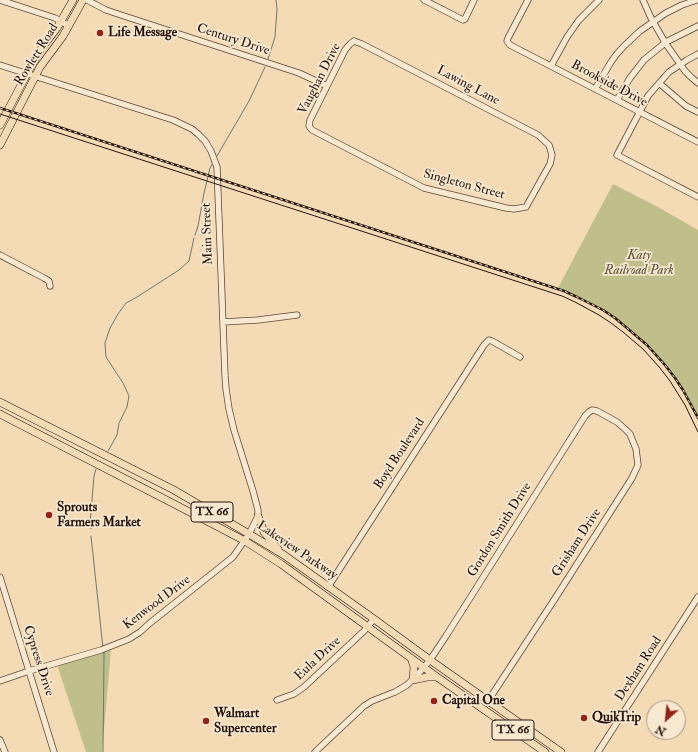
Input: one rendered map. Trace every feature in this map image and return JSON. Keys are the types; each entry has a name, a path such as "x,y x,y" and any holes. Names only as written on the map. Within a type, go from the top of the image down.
{"main road":[{"name":"Rowlett Road","path":"0,125 41,49 61,22 73,0"},
{"name":"Rowlett Road","path":"0,145 45,60 63,36 83,0"},
{"name":"Lakeview Parkway","path":"0,402 174,490 284,555 561,752"},
{"name":"Lakeview Parkway","path":"0,414 245,541 281,564 541,751"},
{"path":"56,443 61,433"},
{"path":"141,486 146,476"},
{"path":"258,516 264,532 284,555"},
{"path":"323,595 328,587"},
{"path":"411,658 414,667 413,680 427,677 437,677"},
{"path":"482,708 488,701"}],"street":[{"path":"0,0 46,15 69,26"},
{"name":"Century Drive","path":"87,0 106,10 139,22 299,73 327,86"},
{"path":"424,0 463,20 465,19 474,0"},
{"name":"Brookside Drive","path":"528,0 508,38 507,41 510,45 617,100 639,113 698,142"},
{"path":"552,66 567,38 579,20 599,0"},
{"path":"643,0 653,22 680,64 698,83"},
{"path":"596,89 611,62 631,39 659,17 682,5 697,0"},
{"path":"617,100 630,78 644,60 666,42 698,26"},
{"name":"Vaughan Drive","path":"312,130 309,126 310,120 327,86 349,45 352,42 356,42"},
{"name":"Lawing Lane","path":"356,42 538,135 549,145 552,155 550,164"},
{"path":"698,54 686,60 669,72 648,96 617,155 698,197"},
{"name":"Main Street","path":"0,65 173,120 192,129 205,141 211,151 217,167 225,376 229,410 253,491 258,516"},
{"path":"659,83 686,106 698,112"},
{"name":"Singleton Street","path":"312,130 424,188 506,208 514,209 526,207 550,164"},
{"path":"0,254 49,281 50,286"},
{"path":"223,322 258,320 297,315"},
{"name":"Boyd Boulevard","path":"328,587 484,345 489,340 495,342 520,357"},
{"name":"Grisham Drive","path":"488,701 635,473 638,465 636,449 626,430 617,422 597,411 592,410 589,412"},
{"name":"Gordon Smith Drive","path":"315,752 364,706 408,685 424,668 589,412"},
{"path":"245,541 250,534 258,516"},
{"name":"Kenwood Drive","path":"0,681 91,653 129,639 140,632 150,622 233,557 245,541"},
{"name":"Cypress Drive","path":"0,578 54,752"},
{"name":"Dexham Road","path":"598,752 698,597"},
{"name":"Eula Drive","path":"277,700 294,694 304,687 368,627 374,619"},
{"path":"0,740 5,752"}],"green space":[{"name":"Katy Railroad Park","path":"613,184 698,230 698,416 684,390 660,358 638,335 616,318 590,303 558,288"},
{"path":"111,650 102,752 86,752 57,665"}],"waterway":[{"path":"268,59 275,37 277,9 276,0"},
{"path":"217,156 249,101 265,67"},
{"path":"195,235 210,168 213,163"},
{"path":"108,451 117,435 119,423 127,407 129,396 123,383 106,357 105,343 110,328 126,303 179,270 189,261 194,238"},
{"path":"91,529 90,524 94,476 96,469"},
{"path":"91,536 103,648"},
{"path":"103,752 104,651"}],"tram line":[{"path":"0,114 562,296 599,315 623,332 643,349 670,381 685,405 698,432"}],"railway":[{"path":"0,108 564,291 603,310 615,318 647,345 675,378 698,418"}],"place":[{"name":"Life Message","path":"100,33"},
{"name":"Sprouts Farmers Market","path":"49,515"},
{"name":"Capital One","path":"434,701"},
{"name":"QuikTrip","path":"584,718"},
{"name":"Walmart Supercenter","path":"206,721"}]}
